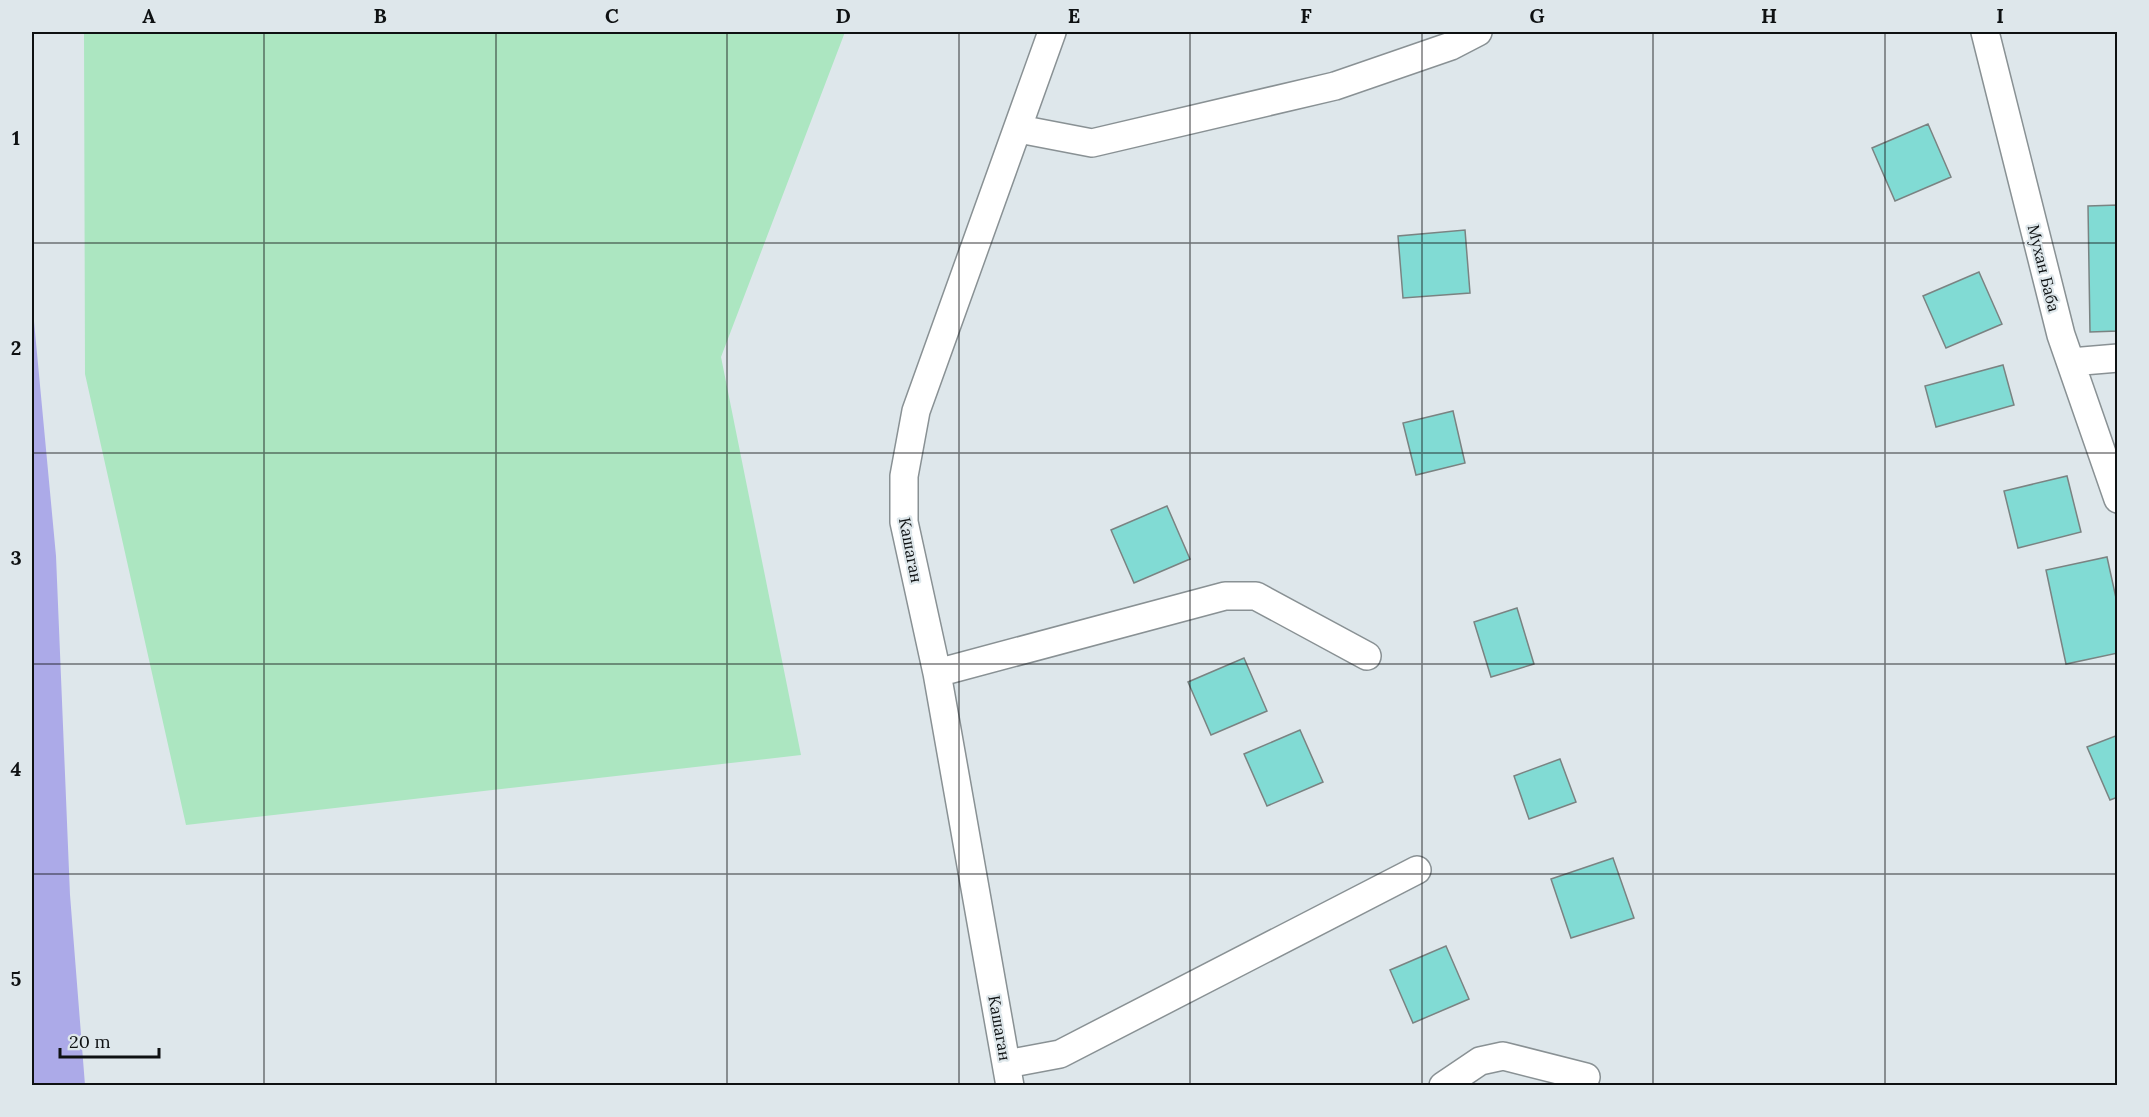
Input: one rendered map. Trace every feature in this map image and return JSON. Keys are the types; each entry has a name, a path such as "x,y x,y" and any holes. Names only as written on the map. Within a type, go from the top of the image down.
{"street":[{"name":"Кашаган","path":"1008,1075 937,673 904,522 904,476 916,411 1052,32"},
{"path":"1019,129 1092,143 1335,86 1451,46 1478,32"},
{"name":"Мухан Баба","path":"1985,32 2061,335 2118,499"},
{"path":"2071,362 2118,358"},
{"path":"937,673 1225,596 1239,595 1256,596 1367,656"},
{"path":"1008,1075 1060,1054 1417,870"},
{"path":"1443,1086 1480,1062 1503,1056 1586,1077"}],"green space":[{"path":"84,32 845,32 721,357 801,755 186,825 85,374"}],"water":[{"path":"32,300 56,556 70,895 85,1085 32,1085"}],"building":[{"path":"1928,124 1951,177 1895,201 1872,148"},
{"path":"2118,205 2118,331 2090,332 2088,206"},
{"path":"1465,230 1470,293 1403,298 1398,236"},
{"path":"1979,272 2002,324 1946,348 1923,296"},
{"path":"2003,365 2014,405 1936,427 1925,386"},
{"path":"1453,411 1465,463 1416,475 1403,423"},
{"path":"2067,476 2081,532 2018,548 2004,491"},
{"path":"1167,506 1190,559 1134,583 1111,530"},
{"path":"2107,557 2118,607 2118,653 2066,664 2046,570"},
{"path":"1517,608 1534,664 1491,677 1474,622"},
{"path":"1244,658 1267,711 1211,735 1188,682"},
{"path":"1300,730 1323,782 1267,806 1244,754"},
{"path":"2118,735 2118,797 2110,800 2087,747"},
{"path":"1560,759 1576,802 1529,819 1514,776"},
{"path":"1613,858 1634,918 1571,938 1551,879"},
{"path":"1446,946 1469,999 1413,1023 1390,970"}]}
